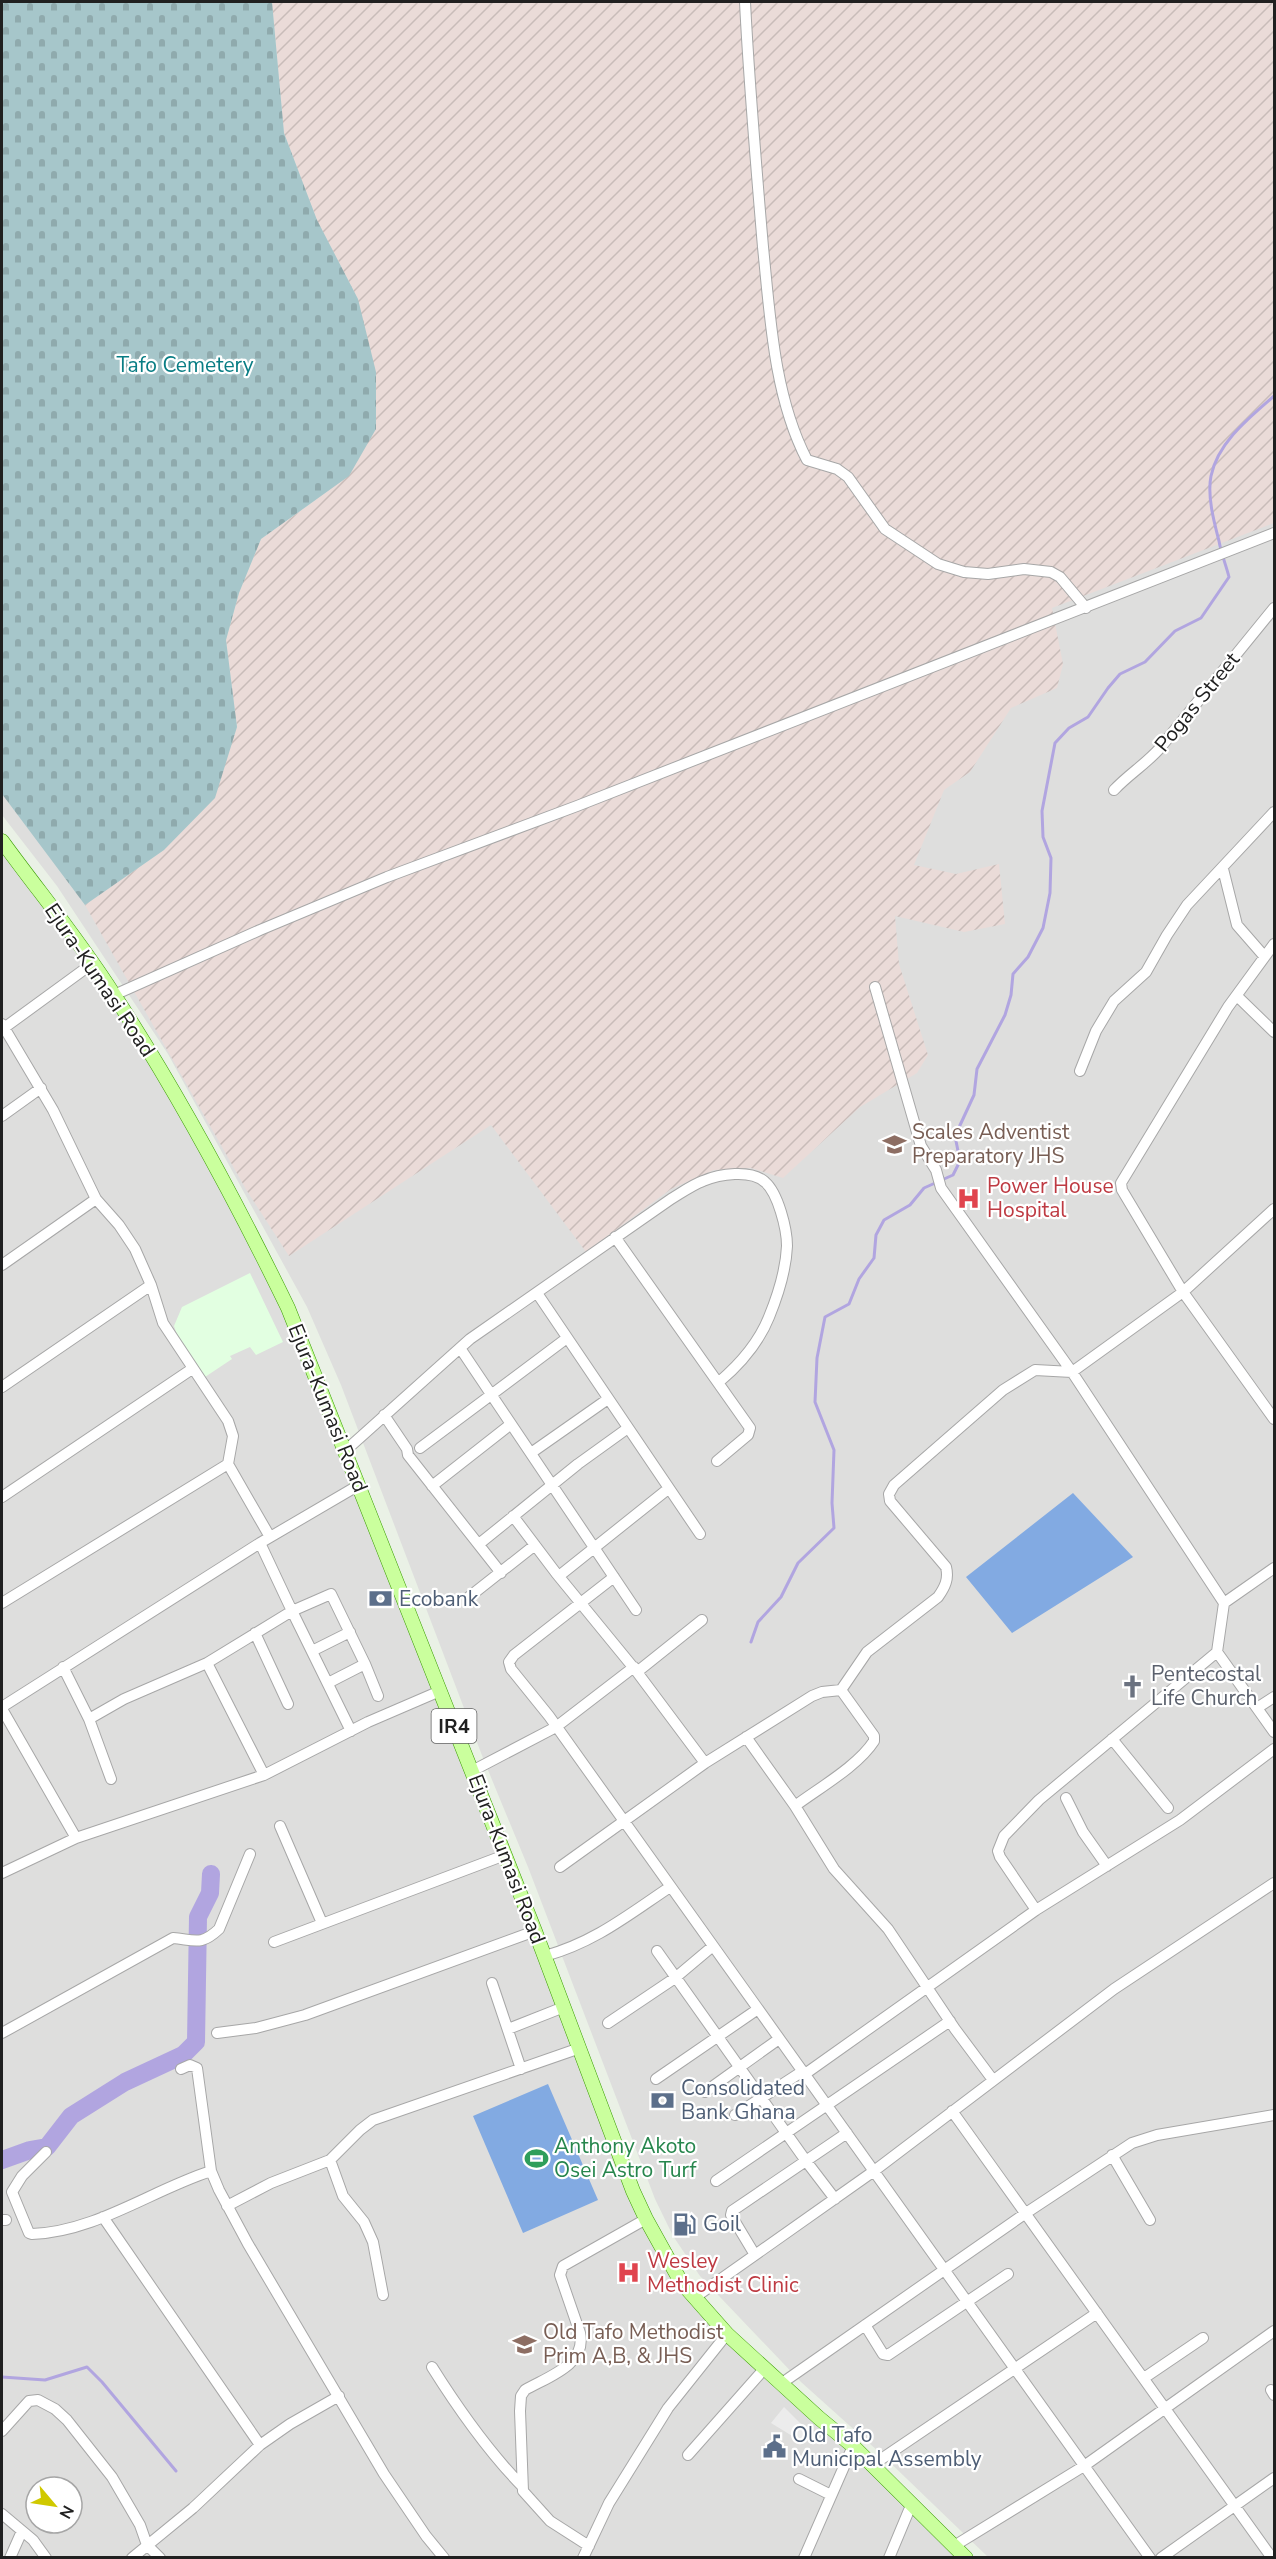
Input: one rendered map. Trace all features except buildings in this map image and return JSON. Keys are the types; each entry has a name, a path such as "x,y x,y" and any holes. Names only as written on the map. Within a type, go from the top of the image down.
{"main road":[{"name":"Ejura-Kumasi Road","path":"2,841 93,963 187,1114 261,1252 288,1308 545,1956 633,2191 675,2271 694,2298 728,2334 852,2446 966,2558"}],"street":[{"path":"745,2 771,333 787,406 799,444 807,460 837,469 848,477 885,529 938,564 964,572 988,574 1024,569 1043,570 1060,577 1086,608"},
{"path":"114,995 387,877 534,823 1275,533"},
{"name":"Pogas Street","path":"1114,790 1160,748 1275,608"},
{"path":"1080,1071 1096,1031 1114,1002 1146,972 1187,905 1275,812"},
{"path":"1223,868 1237,925 1264,956"},
{"path":"1275,944 1264,956 1237,996 1121,1184 1122,1190 1183,1292 1275,1419"},
{"path":"93,963 3,1026 41,1088 96,1198 119,1225 135,1249 164,1323 228,1421 233,1436 228,1464 265,1540 292,1611 351,1731"},
{"path":"875,987 921,1146 936,1170 941,1188 1072,1372 1224,1603 1217,1652 1039,1800 999,1844 1000,1857 1036,1910"},
{"path":"1237,996 1275,1032"},
{"path":"2,1116 41,1088"},
{"path":"345,1451 460,1348 615,1237 704,1180 729,1174 753,1175 765,1182 776,1199 787,1233 787,1249 781,1281 768,1319 740,1362 719,1382"},
{"path":"2,1265 96,1198"},
{"path":"560,1866 705,1763 746,1737 812,1696 822,1692 841,1690 867,1652 938,1597 945,1587 948,1575 946,1568 890,1501 889,1494 894,1485 1003,1390 1029,1373 1042,1369 1072,1372 1183,1292 1274,1211"},
{"path":"615,1237 750,1428 748,1435 717,1461"},
{"path":"2,1387 151,1285"},
{"path":"537,1293 700,1534"},
{"path":"420,1448 567,1338"},
{"path":"460,1348 636,1610"},
{"path":"2,1497 192,1369"},
{"path":"531,1453 608,1399"},
{"path":"384,1415 408,1455 501,1573"},
{"path":"432,1486 511,1424"},
{"path":"479,1544 578,1464 628,1428"},
{"path":"2,1603 228,1464"},
{"path":"76,1838 2,1708 265,1540 359,1485"},
{"path":"559,1576 668,1489"},
{"path":"513,1516 636,1670 705,1763"},
{"path":"469,1596 535,1545"},
{"path":"1224,1603 1275,1568"},
{"path":"614,1577 513,1655 509,1662 511,1669 556,1727 804,2072 1150,2558"},
{"path":"89,1719 124,1699 207,1663 292,1611 331,1594 378,1696"},
{"path":"472,1771 556,1727 702,1620"},
{"path":"312,1651 350,1632"},
{"path":"255,1633 288,1704"},
{"path":"1217,1652 1275,1732"},
{"path":"207,1663 264,1774"},
{"path":"328,1683 365,1664"},
{"path":"63,1667 89,1719 111,1779"},
{"path":"795,1806 835,1777 864,1753 874,1741 874,1736 841,1690"},
{"path":"2,1873 76,1838 264,1774 440,1691"},
{"path":"1257,1708 1275,1697"},
{"path":"746,1737 795,1806 834,1869 888,1929 993,2080"},
{"path":"1112,1739 1168,1808"},
{"path":"735,2115 804,2072 1036,1910 1180,1820 1275,1749"},
{"path":"1066,1798 1083,1832 1107,1866"},
{"path":"280,1826 322,1923"},
{"path":"2,2032 173,1938 189,1939 201,1943 219,1929 250,1854"},
{"path":"274,1942 505,1855"},
{"path":"694,2298 874,2171 1114,1989 1275,1882"},
{"path":"545,1956 595,1938 670,1887"},
{"path":"217,2033 256,2028 305,2015 535,1931"},
{"path":"608,2022 675,1978 713,1947"},
{"path":"657,1951 785,2133 835,2199"},
{"path":"492,1983 521,2068"},
{"path":"508,2029 564,2007"},
{"path":"656,2079 758,2009"},
{"path":"716,2181 950,2020"},
{"path":"705,2092 779,2039"},
{"path":"227,2206 271,2183 330,2160 373,2120 580,2048"},
{"path":"182,2069 190,2066 197,2068 211,2170 227,2206 384,2474 426,2536 444,2558"},
{"path":"952,2111 1272,2558"},
{"path":"782,2383 1026,2213 1132,2143 1157,2135 1275,2115"},
{"path":"755,2255 731,2215 732,2211 847,2133"},
{"path":"46,2152 22,2176 12,2192 29,2233 44,2234 59,2231 103,2217 180,2181 211,2170"},
{"path":"1112,2155 1150,2220"},
{"path":"330,2160 343,2196 364,2222 373,2242 383,2295"},
{"path":"103,2217 260,2445"},
{"path":"589,2546 550,2521 525,2496 522,2486 521,2396 525,2390 573,2362 579,2354 582,2342 560,2275 563,2266 646,2218"},
{"path":"865,2325 883,2354 888,2355 1008,2274"},
{"path":"871,2466 1096,2313"},
{"path":"954,2546 1084,2466 1275,2331"},
{"path":"584,2558 609,2503 668,2408 728,2334"},
{"path":"1144,2379 1203,2338"},
{"path":"432,2367 483,2442 522,2486"},
{"path":"688,2455 765,2368"},
{"path":"132,2558 193,2508 260,2445 339,2396"},
{"path":"2,2431 29,2401 38,2400 55,2409 67,2420 112,2476 140,2525 147,2545 160,2558"},
{"path":"804,2558 852,2446"},
{"path":"1161,2558 1275,2478"},
{"path":"799,2479 831,2495"},
{"path":"889,2558 912,2503"},
{"path":"2,2514 33,2540 46,2558"},
{"path":"10,2558 22,2531"}],"shaded area":[{"path":"2,2 1274,2 1274,2557 988,2557 879,2452 801,2382 700,2276 673,2236 655,2199 341,1385 307,1307 168,1054 57,886 2,815"},
{"path":"272,2 1274,2 1274,523 1052,608 1063,664 1057,688 1011,708 970,772 944,790 914,865 956,874 999,864 1005,924 964,932 895,916 899,964 928,1055 917,1073 860,1107 783,1178 751,1168 714,1170 671,1189 586,1252 491,1125 289,1256 247,1191 85,905 164,850 237,727 226,640 239,593 261,539 316,500 358,299 317,220 284,133"},
{"path":"2,837 189,1122 269,1271 495,1840 674,2276 962,2557 2,2557"},
{"path":"250,1273 283,1342 256,1355 250,1347 230,1356 232,1359 205,1377 181,1346 174,1326 182,1307"},
{"path":"1073,1493 1133,1557 1012,1633 966,1577"},
{"name":"Anthony Akoto Osei Astro Turf","path":"548,2084 598,2200 523,2233 473,2116"},
{"path":"784,2407 809,2432 802,2442 771,2423"}],"green space":[{"name":"Tafo Cemetery","path":"2,2 272,2 284,133 317,220 358,299 376,372 376,429 349,476 261,539 239,593 226,640 237,727 215,798 164,850 85,905 2,794"}],"waterway":[{"path":"751,1642 758,1622 781,1597 798,1563 834,1528 832,1503 834,1450 815,1402 817,1358 825,1317 849,1304 859,1279 874,1258 876,1235 884,1220 910,1205 924,1188 953,1175 960,1161 955,1136 974,1095 977,1069 1005,1015 1011,995 1013,974 1028,957 1043,928 1050,893 1051,858 1043,837 1042,811 1055,743 1069,728 1088,717 1120,674 1145,662 1175,631 1201,618 1229,577 1212,509 1211,476 1220,452 1228,441 1274,396"},
{"path":"2,2160 30,2150 47,2147 71,2116 125,2082 183,2055 196,2042 198,1917 210,1893 211,1874"},
{"path":"2,2377 45,2380 87,2367 176,2471"}],"place":[{"name":"Scales Adventist Preparatory JHS","path":"894,1144"},
{"name":"Power House Hospital","path":"969,1198"},
{"name":"Ecobank","path":"381,1599"},
{"name":"Pentecostal Life Church","path":"1133,1686"},
{"name":"Consolidated Bank Ghana","path":"663,2100"},
{"name":"Anthony Akoto Osei Astro Turf","path":"536,2158"},
{"name":"Goil","path":"685,2224"},
{"name":"Wesley Methodist Clinic","path":"629,2273"},
{"name":"Old Tafo Methodist Prim A,B, & JHS","path":"525,2344"},
{"name":"Old Tafo Municipal Assembly","path":"774,2447"}]}
